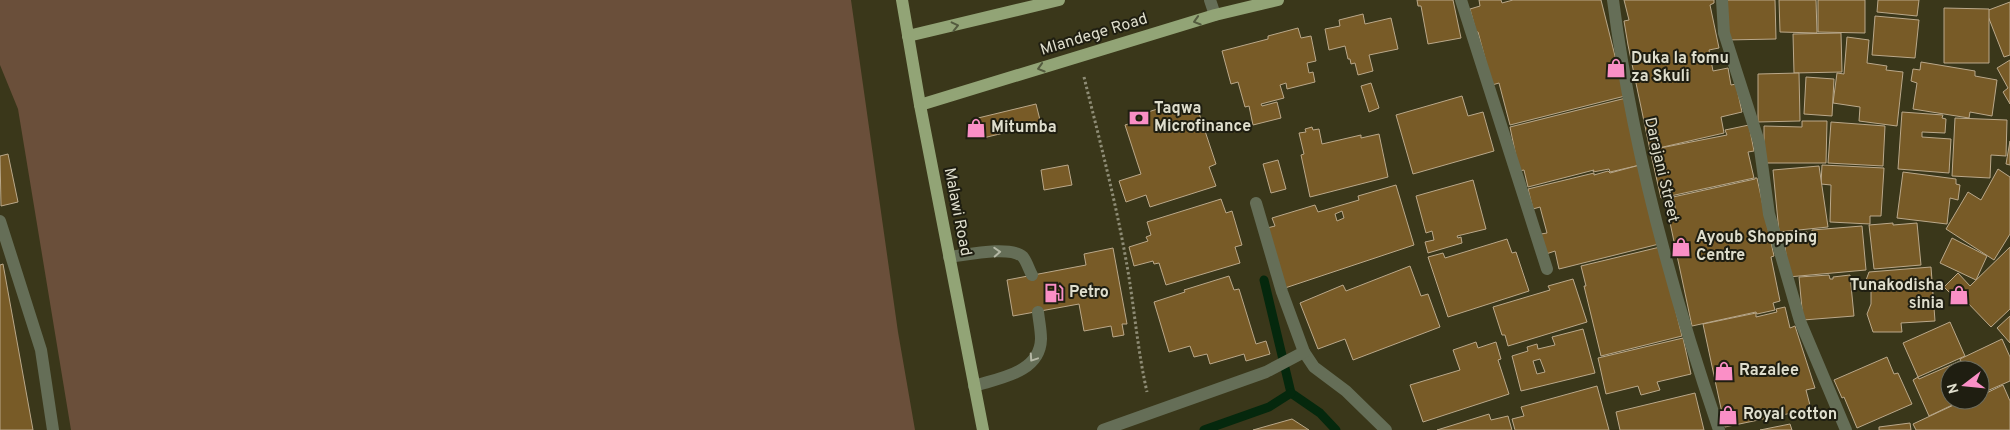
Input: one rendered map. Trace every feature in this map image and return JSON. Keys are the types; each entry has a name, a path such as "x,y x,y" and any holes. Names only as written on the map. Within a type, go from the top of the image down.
{"main road":[{"name":"Malawi Road","path":"902,0 920,105 982,430"},
{"path":"908,36 1059,0"},
{"name":"Mlandege Road","path":"920,105 1215,15 1278,0"}],"street":[{"path":"1210,0 1215,15"},
{"path":"1462,0 1547,269"},
{"name":"Darajani Street","path":"1613,0 1621,64 1654,218 1688,338 1719,430"},
{"path":"1722,0 1724,33 1759,142 1769,214 1800,321 1846,430"},
{"path":"1256,203 1282,292 1304,352 1314,367 1346,391 1386,430"},
{"path":"0,221 41,350 52,430"},
{"path":"949,257 998,251 1014,252 1023,258 1032,275"},
{"path":"974,386 1022,371 1035,358 1041,341 1038,312"},
{"path":"1103,430 1266,372 1304,352"}],"path":[{"path":"1084,75 1119,220 1134,302 1141,367 1152,412"}],"shaded area":[{"path":"0,0 851,0 898,332 915,430 71,430 18,109 0,65"}],"building":[{"path":"1417,0 1453,0 1461,38 1428,44 1421,6 1418,6"},
{"path":"1479,0 1501,0 1502,3 1513,0 1601,0 1625,96 1510,125 1499,83 1492,85 1470,9 1480,6"},
{"path":"1624,0 1714,0 1714,3 1710,5 1719,48 1709,50 1713,71 1728,68 1731,85 1736,84 1742,112 1721,117 1724,133 1650,150 1628,45 1624,21 1629,20"},
{"path":"1725,0 1775,0 1776,39 1726,40"},
{"path":"1779,0 1816,0 1817,33 1780,32"},
{"path":"1818,0 1865,0 1865,33 1818,32"},
{"path":"1878,0 1919,0 1917,16 1877,12"},
{"path":"2010,2 2010,55 2004,57 1986,11"},
{"path":"1944,8 1989,9 1989,63 1944,63"},
{"path":"1363,14 1365,24 1391,18 1398,49 1369,55 1373,71 1358,75 1355,63 1351,64 1350,59 1348,59 1345,46 1329,50 1325,29 1340,26 1339,20"},
{"path":"1875,16 1919,20 1915,58 1872,55"},
{"path":"1298,28 1301,38 1311,36 1316,61 1307,63 1309,73 1313,72 1315,82 1287,89 1286,83 1280,85 1284,98 1261,104 1262,106 1277,102 1281,118 1253,125 1249,106 1245,107 1238,82 1231,84 1222,51 1268,39 1268,36"},
{"path":"1841,33 1842,72 1794,73 1793,34"},
{"path":"1847,37 1869,40 1867,63 1887,66 1886,70 1903,72 1897,126 1859,121 1860,107 1833,103 1837,73 1844,74"},
{"path":"2010,60 2010,104 2003,92 2008,88 1997,68"},
{"path":"1921,62 1975,71 1975,76 1997,80 1992,116 1970,112 1969,118 1913,109 1917,83 1911,81 1913,69 1920,70"},
{"path":"1799,73 1800,121 1758,122 1758,74"},
{"path":"1806,77 1834,79 1832,116 1804,114"},
{"path":"1371,83 1379,108 1369,112 1361,86"},
{"path":"1462,96 1468,116 1483,112 1494,151 1413,174 1396,115"},
{"path":"1626,98 1640,165 1610,172 1609,169 1593,172 1594,170 1528,187 1524,170 1519,171 1510,127"},
{"path":"1176,103 1178,110 1196,104 1216,164 1209,167 1216,186 1150,207 1146,195 1126,202 1119,181 1141,174 1125,125 1149,118 1148,112"},
{"path":"1036,104 1041,124 983,138 978,118"},
{"path":"1902,112 1943,115 1942,118 1946,119 1945,133 1922,132 1922,137 1951,139 1949,173 1898,169"},
{"path":"1955,118 2007,120 2006,156 1991,155 1990,178 1952,176"},
{"path":"1802,121 1827,121 1826,163 1764,163 1764,126 1802,127"},
{"path":"1831,122 1885,126 1883,166 1828,163"},
{"path":"1749,125 1754,151 1748,152 1754,178 1661,198 1650,150 1727,135 1725,130"},
{"path":"1312,127 1313,130 1319,129 1322,144 1361,135 1361,138 1379,134 1388,177 1310,197 1301,155 1304,154 1299,133 1306,132 1305,129"},
{"path":"2010,141 2010,165 2006,164"},
{"path":"8,154 18,202 1,206 0,156"},
{"path":"1278,160 1286,189 1271,193 1263,164"},
{"path":"1068,165 1072,185 1044,190 1041,170"},
{"path":"1640,165 1659,244 1559,269 1555,251 1546,254 1541,234 1547,233 1540,207 1533,209 1528,189 1594,173 1594,175 1608,171 1610,173"},
{"path":"1822,165 1884,168 1881,216 1870,216 1870,224 1830,222 1831,185 1821,184"},
{"path":"1819,166 1828,227 1779,232 1773,170"},
{"path":"1998,169 2010,177 2010,234 1994,260 1946,229 1968,192 1981,200"},
{"path":"1903,172 1956,179 1956,184 1960,185 1958,200 1950,198 1947,224 1897,218"},
{"path":"1757,178 1774,256 1771,257 1780,301 1773,303 1775,310 1757,314 1756,312 1692,326 1669,218 1677,217 1673,197"},
{"path":"1473,180 1486,229 1457,236 1458,238 1461,237 1462,243 1428,253 1425,242 1434,240 1432,231 1426,233 1416,196"},
{"path":"1396,185 1414,245 1285,288 1267,228 1275,226 1272,218 1315,205 1318,212 1359,200 1358,196","holes":["1342,211 1344,218 1337,221 1335,214"]},
{"path":"1221,199 1226,213 1232,211 1242,245 1235,247 1240,263 1166,285 1159,263 1154,264 1153,261 1134,266 1129,247 1148,241 1146,237 1151,235 1147,222"},
{"path":"1893,223 1893,225 1917,223 1921,265 1874,269 1869,225"},
{"path":"1862,226 1866,270 1788,277 1784,234 1807,232 1807,234 1812,233 1812,230"},
{"path":"1952,238 1987,256 1976,280 1940,263"},
{"path":"1507,239 1512,253 1516,252 1529,291 1448,317 1428,257 1443,253 1445,258"},
{"path":"1660,247 1682,336 1601,356 1581,266"},
{"path":"2010,247 2010,309 1991,327 1964,299 1960,303 1944,287 1958,273 1970,286"},
{"path":"1113,248 1127,324 1122,324 1124,335 1113,337 1111,326 1084,331 1079,304 1013,316 1007,280 1086,265 1084,254"},
{"path":"3,264 33,430 0,430 0,265"},
{"path":"1410,266 1421,296 1428,294 1440,327 1353,360 1345,339 1318,349 1300,303 1343,285 1346,291"},
{"path":"1931,267 1935,321 1901,323 1902,332 1873,332 1867,314 1871,304 1871,291 1865,283 1869,272"},
{"path":"1829,275 1830,279 1833,279 1833,277 1850,275 1854,316 1803,320 1799,277"},
{"path":"1229,276 1234,290 1239,289 1256,344 1266,341 1270,354 1246,361 1244,354 1210,364 1207,354 1194,357 1190,346 1169,352 1154,302 1185,292 1184,290"},
{"path":"1573,279 1587,322 1508,346 1505,335 1502,335 1493,307 1550,290 1548,286"},
{"path":"1785,307 1790,328 1795,326 1815,388 1806,390 1811,409 1725,427 1703,324 1756,313 1756,317 1777,312 1776,309"},
{"path":"2010,316 2010,343 1997,328"},
{"path":"1950,322 1965,356 1956,360 1940,360 1940,367 1918,377 1903,343"},
{"path":"1583,329 1595,373 1521,391 1512,356 1528,351 1527,347 1537,344 1538,349 1555,345 1552,337","holes":["1540,359 1545,372 1537,374 1533,361"]},
{"path":"1683,338 1691,374 1657,382 1660,390 1641,395 1638,386 1606,394 1598,358"},
{"path":"2002,339 2010,357 2010,381 1990,390 1990,360 1960,359"},
{"path":"1476,342 1478,348 1496,342 1501,359 1498,360 1509,394 1423,422 1410,385 1460,370 1453,350"},
{"path":"1887,357 1894,374 1898,373 1912,404 1857,428 1844,397 1842,398 1834,380"},
{"path":"1940,370 1940,410 1942,410 1929,416 1913,380 1918,377 1919,379"},
{"path":"2003,385 2010,401 2010,430 1916,430 1913,424 1943,410 1990,410 1990,391"},
{"path":"1597,386 1609,430 1515,430 1512,419 1524,416 1521,407"},
{"path":"1695,393 1704,430 1620,430 1616,412"},
{"path":"1489,414 1491,420 1508,416 1512,430 1437,430"},
{"path":"1292,419 1309,430 1253,430"},
{"path":"1910,423 1911,430 1879,430 1879,427"},
{"path":"1790,424 1792,430 1760,430"}],"waterway":[{"path":"1264,280 1291,393 1320,413 1336,430"},
{"path":"1204,430 1269,407 1291,393"}],"place":[{"name":"Duka la fomu za Skuli","path":"1616,68"},
{"name":"Taqwa Microfinance","path":"1139,118"},
{"name":"Mitumba","path":"976,128"},
{"name":"Ayoub Shopping Centre","path":"1681,247"},
{"name":"Petro","path":"1054,293"},
{"name":"Tunakodisha sinia","path":"1959,295"},
{"name":"Razalee","path":"1724,371"},
{"name":"Royal cotton","path":"1728,415"}]}
